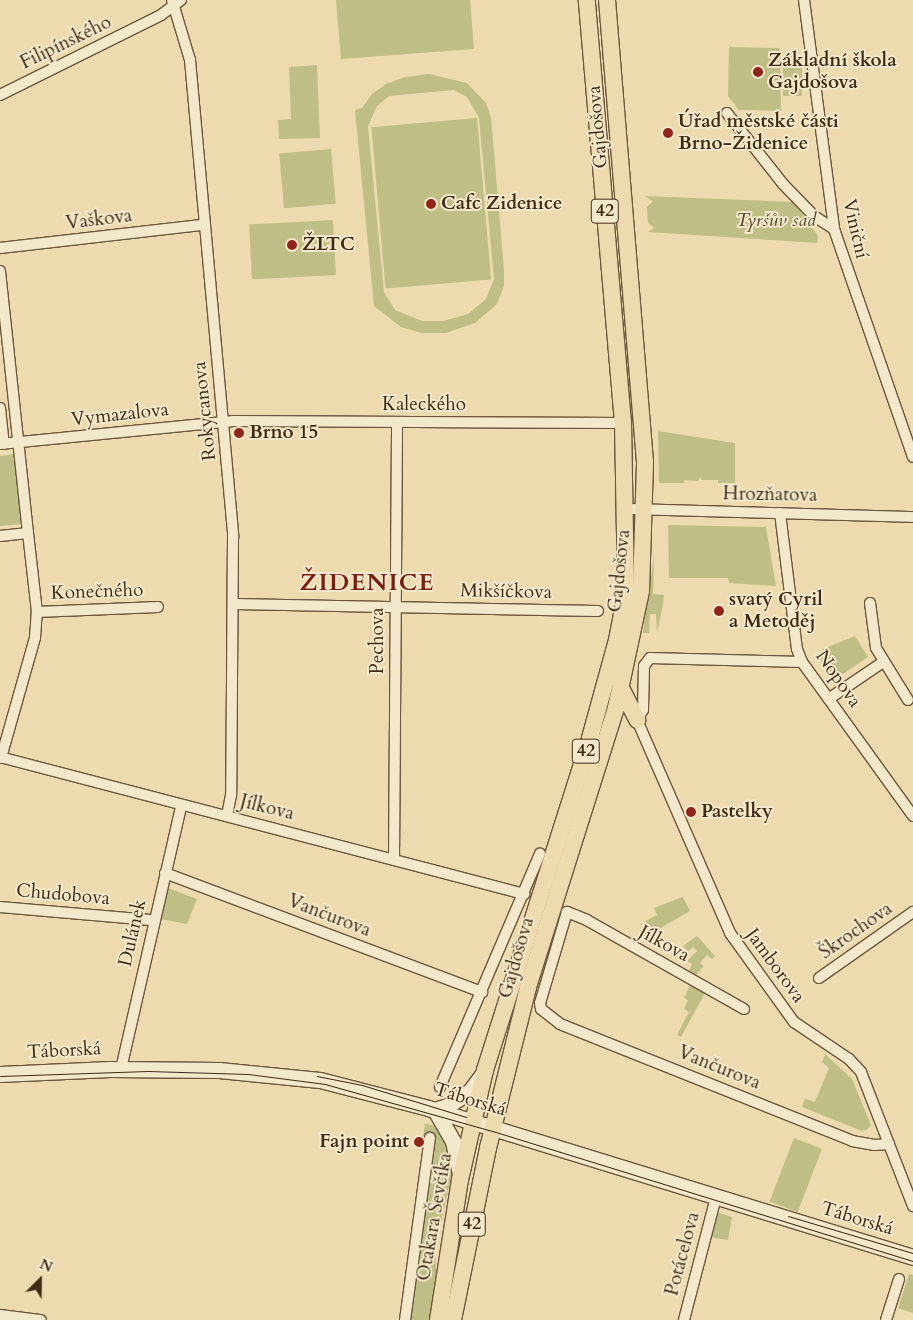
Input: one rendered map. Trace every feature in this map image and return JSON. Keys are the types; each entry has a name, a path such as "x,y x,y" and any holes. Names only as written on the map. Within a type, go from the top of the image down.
{"main road":[{"name":"Gajdošova","path":"473,1122 485,1070 607,681 626,593 627,509 623,423 587,0"},
{"name":"Gajdošova","path":"493,1128 538,951 621,688 640,591 646,510 644,429 607,0"},
{"path":"621,688 637,720"},
{"name":"Otakara Ševčíka","path":"438,1320 460,1180 473,1122"},
{"name":"Otakara Ševčíka","path":"454,1320 493,1128"}],"street":[{"name":"Viniční","path":"804,0 834,229 913,457"},
{"name":"Filipínského","path":"0,95 161,15 175,2"},
{"name":"Rokycanova","path":"175,2 187,42 190,60 203,225 224,422 234,604 231,795 227,816"},
{"path":"727,113 784,184 814,216 834,229"},
{"name":"Vaškova","path":"0,248 203,225"},
{"path":"0,271 38,612 35,638 0,758"},
{"path":"0,408 2,444"},
{"name":"Kaleckého","path":"224,422 623,423"},
{"name":"Vymazalova","path":"2,444 224,422"},
{"name":"Pechova","path":"394,860 397,422"},
{"name":"Hrozňatova","path":"627,509 913,517"},
{"name":"Nopova","path":"780,513 797,649 802,662 830,698 913,816"},
{"path":"0,536 28,533"},
{"path":"870,603 874,637 882,662 908,700"},
{"name":"Mikšíčkova","path":"234,604 598,611"},
{"name":"Konečného","path":"38,612 158,607"},
{"path":"637,720 643,710 644,666 650,658 802,662"},
{"path":"830,698 882,662"},
{"name":"Jamborova","path":"637,720 730,933 779,1006 794,1022 849,1059 861,1072 913,1206"},
{"name":"Jílkova","path":"0,758 524,894"},
{"name":"Dulánek","path":"121,1069 153,920 181,806"},
{"name":"Gajdošova","path":"440,1087 540,854"},
{"name":"Vančurova","path":"165,873 482,992"},
{"name":"Chudobova","path":"0,907 153,920"},
{"name":"Jílkova","path":"567,912 587,920 744,1009"},
{"name":"Gajdošova","path":"541,1009 543,988 567,912"},
{"name":"Škrochova","path":"819,978 913,912"},
{"name":"Vančurova","path":"541,1009 560,1024 852,1140 868,1144 889,1144"},
{"name":"Táborská","path":"0,1074 121,1069 219,1070 289,1075 360,1089 435,1110 913,1257"},
{"path":"460,1180 453,1141 435,1110 448,1106 470,1091 485,1070"},
{"name":"Otakara Ševčíka","path":"405,1320 430,1138"},
{"name":"Potácelova","path":"684,1320 716,1197"},
{"path":"886,1320 899,1279"},
{"path":"0,1315 41,1320"}],"green space":[{"path":"336,0 470,0 474,49 341,59"},
{"path":"729,47 780,48 781,111 739,110 728,96"},
{"path":"783,56 802,56 802,96 783,96"},
{"path":"317,65 320,138 279,139 278,120 291,119 289,67"},
{"path":"429,74 467,83 486,103 491,117 504,286 497,304 475,323 446,333 422,333 401,327 374,306 355,110 362,108 372,94 386,84 405,77","holes":["454,90 467,97 479,118 494,279 486,299 468,314 443,321 422,321 395,310 384,292 368,126 377,106 389,96"]},
{"name":"Cafc Zidenice","path":"477,118 491,279 386,289 371,127"},
{"path":"331,149 336,204 284,208 279,154"},
{"name":"Tyršův sad","path":"644,196 794,202 818,236 817,243 648,232 654,228 648,223 647,207 653,201"},
{"name":"ŽLTC","path":"333,220 336,275 252,279 249,224"},
{"path":"658,431 735,443 735,483 701,480 701,477 698,481 684,480 684,483 659,483"},
{"path":"15,454 22,524 0,526 0,456"},
{"path":"668,525 766,527 776,586 729,583 728,578 669,578"},
{"path":"654,556 653,594 664,595 663,604 657,633 656,614 650,614 649,633 643,633"},
{"path":"855,636 868,657 833,681 818,657 823,649"},
{"path":"168,888 197,899 187,924 161,919"},
{"path":"683,897 690,911 640,940 648,928 640,924 657,915 654,908"},
{"path":"697,936 715,956 712,959 707,955 700,963 704,966 695,976 688,973 692,964 687,961 697,951 693,947 688,951 683,946"},
{"path":"690,985 705,993 681,1037 677,1035 689,1012 684,1009 688,1000 684,998"},
{"path":"825,1054 852,1079 871,1125 868,1129 862,1131 802,1107 805,1099 815,1102 829,1068 822,1062"},
{"path":"425,1123 443,1129 453,1168 435,1251 437,1279 431,1320 411,1320 436,1140 423,1137"},
{"path":"794,1138 822,1149 798,1212 770,1201"},
{"path":"716,1212 732,1217 728,1240 710,1237"},
{"path":"909,1274 913,1275 913,1313 898,1308"}],"tram line":[{"path":"0,1076 148,1071 248,1074 325,1084 499,1133 913,1261"},
{"path":"317,1076 362,1085 466,1117"},
{"path":"788,1216 913,1253"}],"place":[{"name":"Základní škola Gajdošova","path":"758,72"},
{"name":"Úřad městské části Brno-Židenice","path":"668,133"},
{"name":"Cafc Zidenice","path":"431,204"},
{"name":"ŽLTC","path":"292,245"},
{"name":"Brno 15","path":"239,433"},
{"name":"svatý Cyril a Metoděj","path":"719,611"},
{"name":"Pastelky","path":"691,812"},
{"name":"Fajn point","path":"419,1142"}],"district":[{"name":"ŽIDENICE","path":"367,583"}]}
